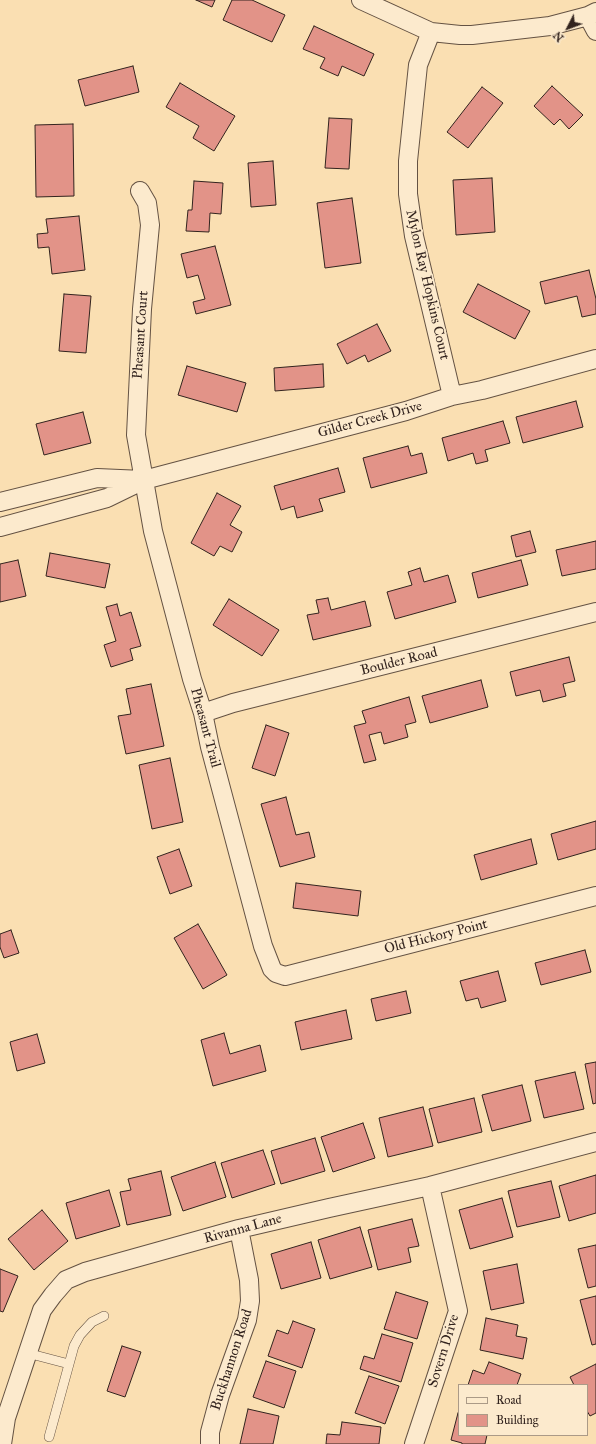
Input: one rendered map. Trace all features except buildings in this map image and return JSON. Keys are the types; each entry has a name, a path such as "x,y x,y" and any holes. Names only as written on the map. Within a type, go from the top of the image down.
{"street":[{"path":"361,0 430,32 460,35 472,35 593,20"},
{"name":"Mylon Ray Hopkins Court","path":"430,32 418,65 408,161 408,194 414,236 452,396"},
{"name":"Pheasant Court","path":"140,191 147,203 150,225 142,309 136,435 144,480"},
{"name":"Gilder Creek Drive","path":"0,527 107,498 144,480 398,413 452,396 482,390 596,359"},
{"name":"Gilder Creek Drive","path":"0,502 97,478 144,480"},
{"name":"Pheasant Trail","path":"144,480 153,531 192,679 203,713 210,747 262,946 272,969 276,973"},
{"name":"Boulder Road","path":"203,713 241,701 596,612"},
{"name":"Old Hickory Point","path":"276,973 285,976 596,896"},
{"name":"Rivanna Lane","path":"2,1444 6,1418 42,1310 52,1295 66,1280 85,1272 239,1229 430,1186 596,1142"},
{"name":"Sovern Drive","path":"414,1444 458,1311 430,1186"},
{"name":"Buckhannon Road","path":"210,1444 210,1432 220,1395 247,1320 250,1301 249,1280 239,1229"}],"lane":[{"path":"49,1437 74,1346 80,1335 92,1322 104,1316"},
{"path":"27,1353 69,1364"}]}
